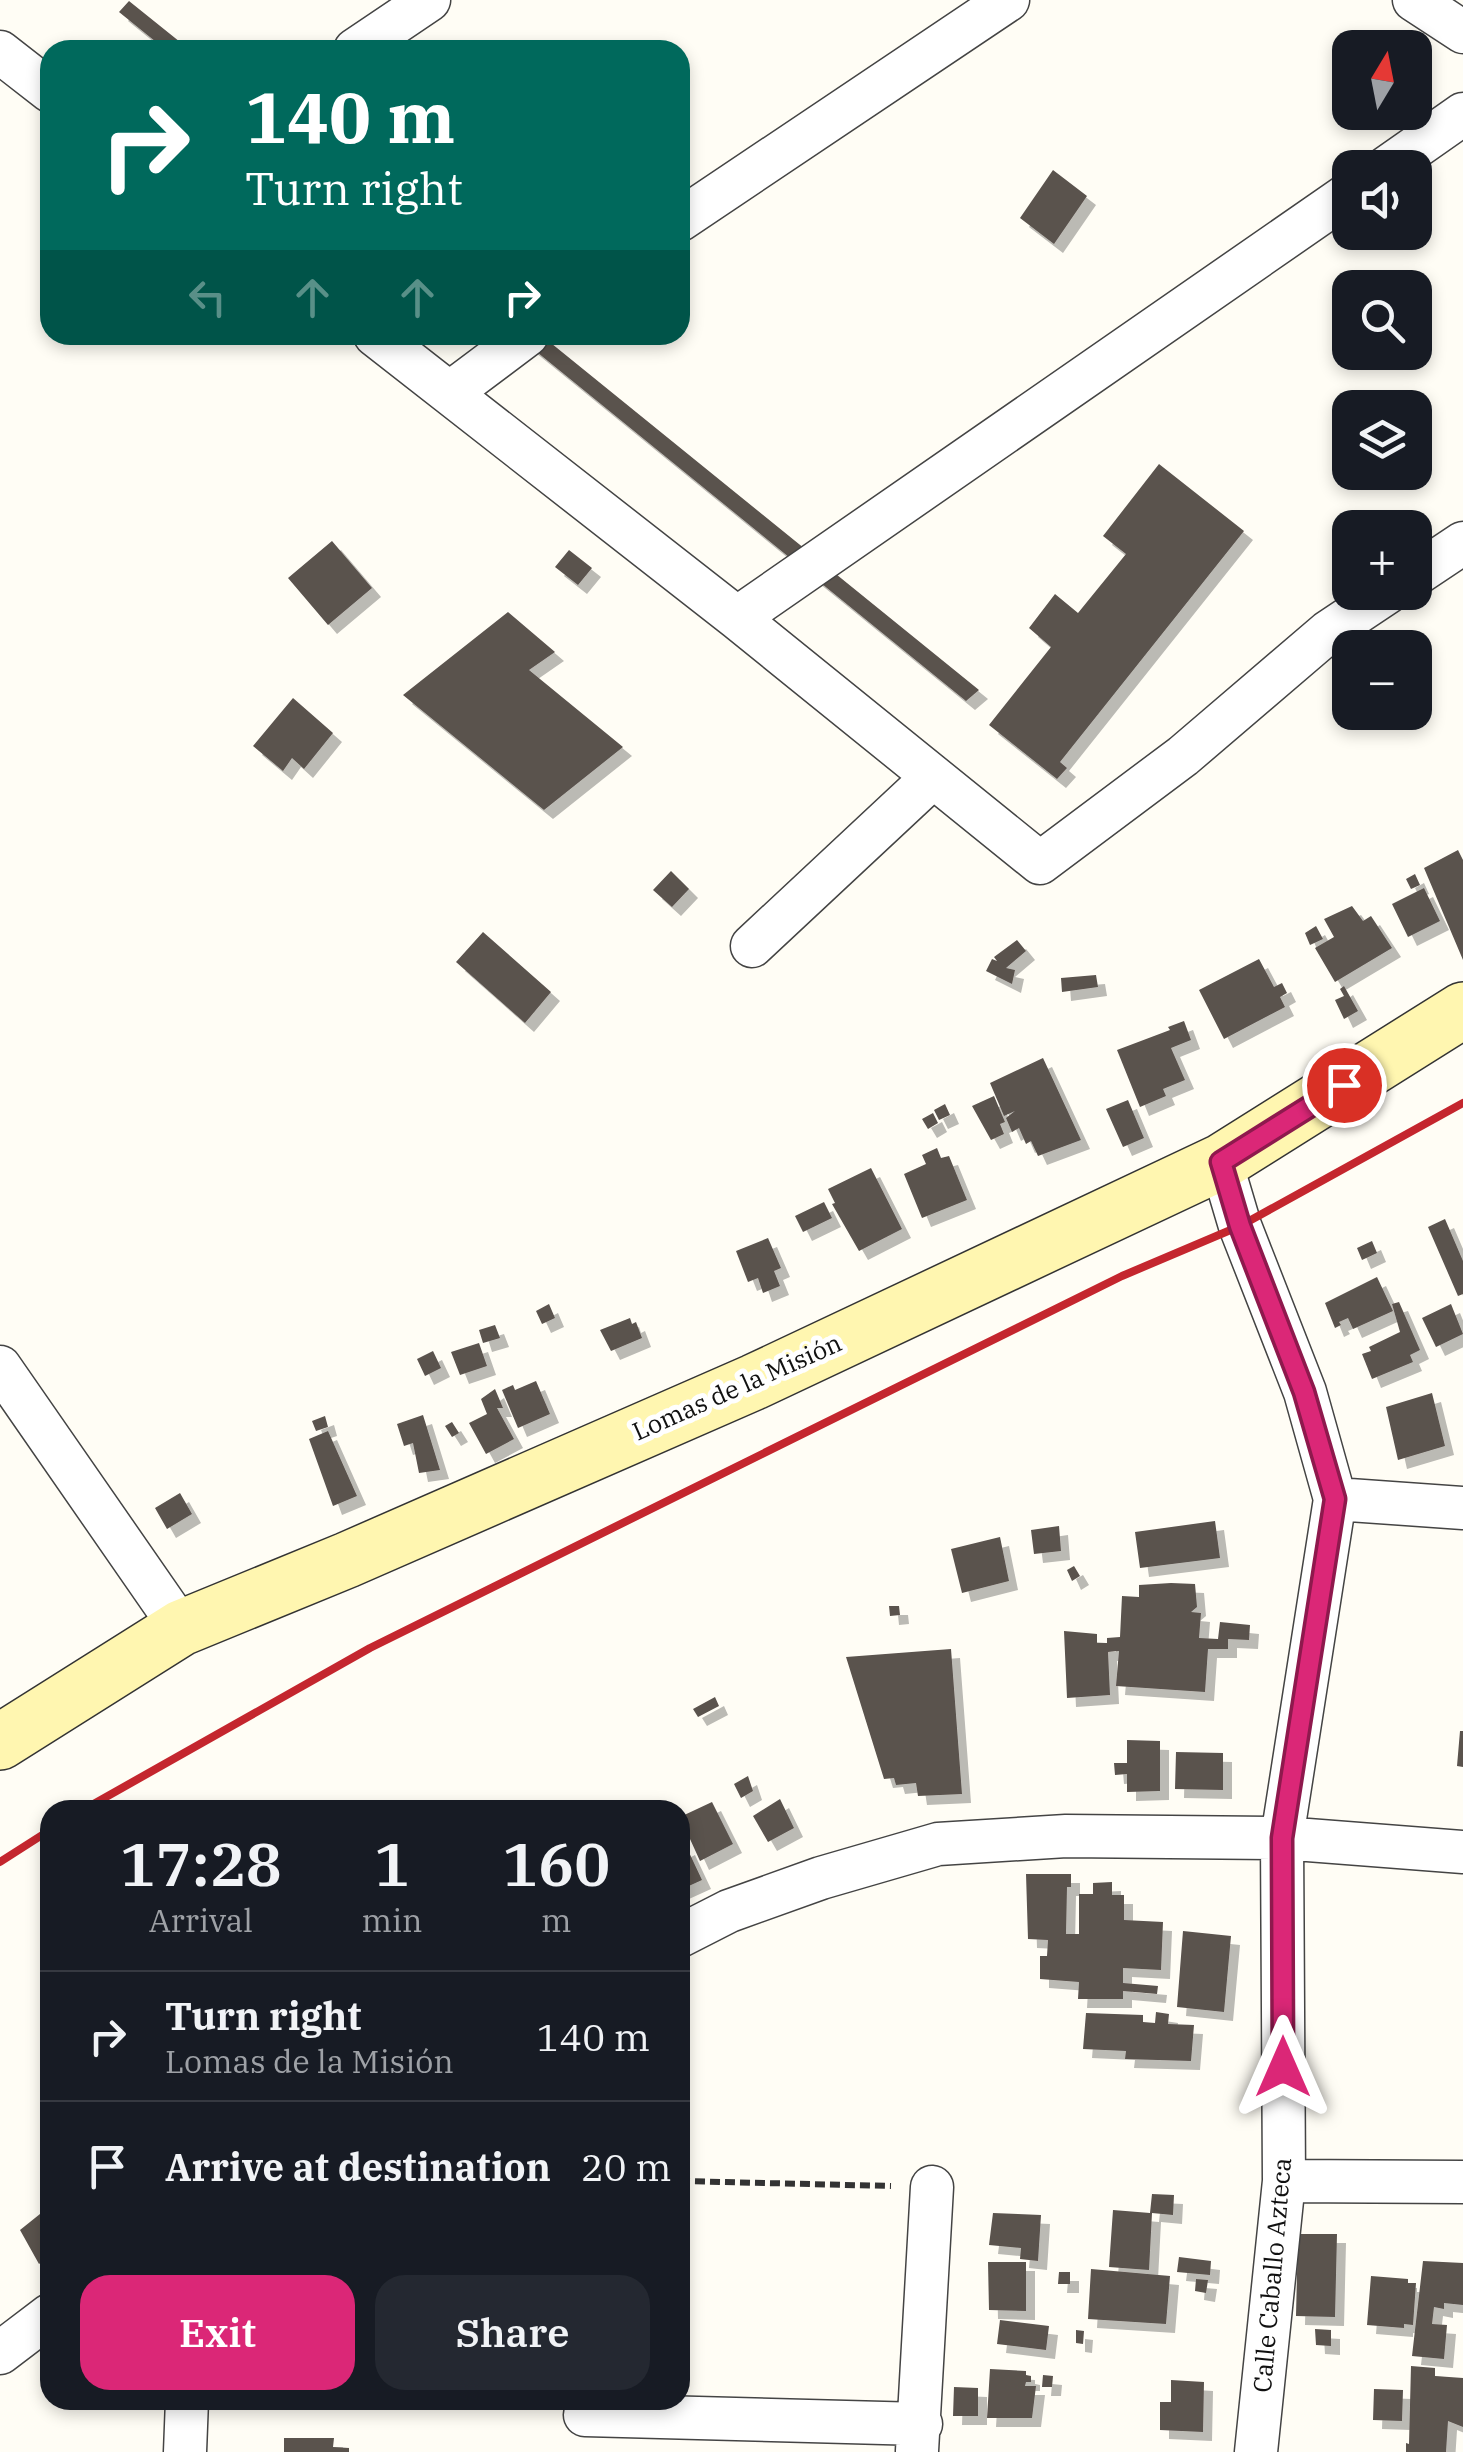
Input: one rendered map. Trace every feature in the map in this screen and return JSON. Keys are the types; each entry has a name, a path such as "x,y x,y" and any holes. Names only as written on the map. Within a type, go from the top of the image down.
{"street":[{"path":"369,40 429,0"},
{"path":"690,213 1008,0"},
{"path":"1414,0 1463,32"},
{"path":"0,52 40,82"},
{"path":"1412,150 1463,114"},
{"path":"738,618 1332,206"},
{"path":"388,345 738,618 1040,863 1182,756 1328,632 1361,610"},
{"path":"451,392 514,345"},
{"path":"1432,564 1463,543"},
{"path":"752,946 934,777"},
{"name":"Lomas de la Misión","path":"0,1742 181,1628 347,1560 754,1382 1221,1162 1463,1010"},
{"name":"Calle Caballo Azteca","path":"1221,1162 1240,1226 1304,1392 1335,1499 1282,1838 1284,2181 1256,2452"},
{"path":"7,1392 181,1628"},
{"path":"1335,1499 1463,1508"},
{"path":"690,1931 729,1911 820,1878 938,1844 1066,1836 1282,1838 1463,1852"},
{"path":"1284,2181 1463,2182"},
{"path":"584,2422 919,2438 932,2187"},
{"path":"0,2353 40,2323"},
{"path":"185,2452 186,2410"}],"path":[{"path":"690,2181 932,2187"}],"building":[{"path":"129,1 178,40 154,40 119,12"},
{"path":"1053,170 1087,196 1054,244 1020,218"},
{"path":"528,345 553,345 979,690 966,701"},
{"path":"1159,464 1244,531 1060,762 1067,768 1057,779 989,725 1051,647 1029,628 1055,594 1078,613 1126,554 1103,536"},
{"path":"332,541 372,588 328,625 288,578"},
{"path":"569,550 592,568 578,585 555,567"},
{"path":"508,612 555,652 529,670 623,747 544,810 403,695"},
{"path":"293,698 333,733 304,769 292,758 283,771 253,746"},
{"path":"1458,850 1463,860 1463,960 1424,868"},
{"path":"671,871 689,889 672,907 653,890"},
{"path":"1415,874 1420,885 1411,889 1406,879"},
{"path":"1424,888 1440,921 1408,937 1392,904"},
{"path":"1352,906 1363,921 1371,916 1392,948 1335,982 1315,948 1334,937 1324,919"},
{"path":"1316,926 1323,939 1310,945 1305,933"},
{"path":"483,932 551,992 525,1023 456,962"},
{"path":"1017,940 1026,951 1006,968 1015,970 1012,984 986,971 992,959 997,961 994,957"},
{"path":"1259,959 1274,987 1282,983 1287,993 1280,997 1285,1007 1224,1039 1199,990"},
{"path":"1096,975 1098,987 1062,992 1061,978"},
{"path":"1344,986 1358,1011 1344,1019 1335,1000 1344,996 1340,989"},
{"path":"1184,1021 1191,1040 1171,1048 1185,1080 1163,1089 1166,1096 1140,1107 1117,1050"},
{"path":"1043,1058 1081,1140 1038,1156 1031,1141 1026,1144 1019,1128 1012,1132 1006,1118 1015,1111 1004,1116 990,1083"},
{"path":"994,1096 1005,1122 1000,1124 1004,1134 991,1140 972,1106"},
{"path":"1128,1100 1144,1138 1123,1147 1106,1109"},
{"path":"945,1104 950,1115 939,1120 934,1110"},
{"path":"933,1113 938,1123 928,1129 922,1119"},
{"path":"937,1148 941,1158 949,1156 967,1200 922,1218 904,1174 926,1164 922,1155"},
{"path":"871,1168 902,1229 859,1251 832,1204 835,1203 828,1189"},
{"path":"824,1202 832,1218 803,1232 795,1216"},
{"path":"1445,1219 1463,1261 1463,1294 1458,1296 1428,1227"},
{"path":"768,1238 781,1268 774,1271 780,1286 763,1293 758,1278 748,1282 736,1251"},
{"path":"1372,1241 1377,1253 1362,1260 1357,1248"},
{"path":"1377,1277 1393,1311 1353,1329 1348,1318 1335,1328 1325,1303"},
{"path":"1399,1302 1420,1350 1410,1355 1413,1362 1372,1379 1362,1354 1400,1332 1392,1304"},
{"path":"549,1304 555,1318 542,1324 536,1311"},
{"path":"1451,1304 1463,1334 1436,1347 1422,1318"},
{"path":"630,1318 632,1324 636,1322 642,1338 611,1351 600,1330"},
{"path":"495,1325 500,1338 483,1343 479,1330"},
{"path":"479,1343 487,1366 460,1375 451,1352"},
{"path":"433,1351 441,1368 425,1376 417,1359"},
{"path":"536,1381 550,1414 518,1428 502,1390 513,1385 515,1390"},
{"path":"495,1389 503,1408 497,1408 514,1439 486,1454 469,1423 487,1414 481,1399"},
{"path":"1432,1393 1445,1446 1398,1460 1386,1407"},
{"path":"423,1415 440,1470 419,1473 413,1443 404,1446 397,1424"},
{"path":"325,1416 328,1427 316,1431 312,1421"},
{"path":"452,1422 459,1433 452,1437 445,1426"},
{"path":"328,1431 357,1496 333,1506 309,1439"},
{"path":"180,1493 192,1514 167,1529 155,1508"},
{"path":"1215,1521 1220,1558 1140,1568 1135,1532"},
{"path":"1059,1526 1061,1551 1034,1554 1031,1530"},
{"path":"1000,1537 1009,1581 962,1593 951,1549"},
{"path":"1074,1566 1080,1576 1072,1581 1067,1570"},
{"path":"1195,1584 1197,1607 1191,1612 1201,1613 1199,1638 1218,1639 1220,1622 1250,1625 1249,1640 1228,1639 1228,1649 1208,1649 1205,1692 1116,1686 1119,1651 1108,1652 1110,1695 1067,1698 1064,1631 1097,1634 1097,1643 1107,1643 1107,1638 1120,1637 1122,1596 1139,1597 1139,1585"},
{"path":"889,1606 899,1606 900,1615 890,1616"},
{"path":"951,1649 962,1794 918,1796 916,1783 896,1785 894,1778 884,1779 846,1657"},
{"path":"715,1697 719,1706 698,1717 693,1709"},
{"path":"1463,1731 1463,1767 1457,1766"},
{"path":"1127,1740 1160,1741 1160,1791 1127,1792 1127,1774 1115,1775 1114,1763 1127,1763"},
{"path":"1176,1752 1223,1753 1223,1790 1175,1789"},
{"path":"748,1776 753,1791 741,1798 734,1784"},
{"path":"780,1799 794,1828 768,1842 753,1816"},
{"path":"712,1802 733,1844 700,1861 690,1839 690,1812"},
{"path":"690,1854 702,1880 690,1885"},
{"path":"1026,1874 1071,1874 1066,1934 1079,1934 1079,1894 1093,1894 1093,1883 1112,1882 1112,1895 1124,1895 1124,1920 1163,1922 1161,1970 1123,1968 1123,1983 1158,1986 1157,1994 1123,1991 1123,1999 1078,1999 1079,1982 1040,1979 1040,1956 1047,1956 1048,1940 1028,1939"},
{"path":"1183,1931 1231,1936 1224,2012 1177,2007"},
{"path":"1156,2012 1169,2014 1168,2024 1194,2025 1191,2061 1125,2059 1126,2051 1083,2049 1086,2013 1143,2015 1143,2022 1155,2023"},
{"path":"1152,2194 1174,2195 1173,2215 1152,2213 1149,2270 1109,2267 1113,2210 1150,2213"},
{"path":"993,2213 1041,2215 1038,2261 1020,2259 1021,2248 989,2245"},
{"path":"40,2214 39,2264 20,2230"},
{"path":"1298,2234 1337,2234 1335,2317 1296,2316"},
{"path":"1179,2257 1211,2261 1210,2275 1177,2272"},
{"path":"1423,2261 1463,2263 1463,2305 1444,2303 1444,2309 1434,2307 1432,2324 1447,2325 1444,2359 1412,2356"},
{"path":"988,2262 1026,2262 1026,2311 989,2310"},
{"path":"1091,2269 1170,2276 1166,2324 1088,2319"},
{"path":"1059,2272 1070,2272 1070,2284 1058,2284"},
{"path":"1371,2276 1416,2283 1413,2325 1367,2325"},
{"path":"1196,2279 1208,2280 1206,2293 1195,2291"},
{"path":"1000,2320 1049,2326 1046,2350 997,2344"},
{"path":"1315,2329 1331,2330 1331,2346 1316,2345"},
{"path":"1076,2330 1084,2331 1083,2344 1076,2343"},
{"path":"1411,2366 1435,2368 1435,2376 1463,2378 1463,2427 1448,2421 1446,2452 1406,2452"},
{"path":"990,2369 1026,2371 1031,2376 1031,2382 1025,2386 1036,2386 1032,2418 987,2418"},
{"path":"1043,2375 1053,2376 1052,2387 1042,2387"},
{"path":"1171,2380 1204,2382 1203,2432 1160,2430 1160,2402 1171,2402"},
{"path":"954,2387 978,2388 978,2416 953,2416"},
{"path":"1374,2389 1403,2390 1402,2421 1373,2420"},
{"path":"284,2438 334,2438 333,2447 349,2448 349,2452 284,2452"}],"railway":[{"path":"101,1800 370,1648 1122,1276 1240,1226 1463,1103"},
{"path":"0,1862 40,1836"}],"route":[{"path":"1283,2067 1282,1838 1335,1499 1304,1392 1276,1311 1240,1226 1221,1162 1344,1085"}]}
